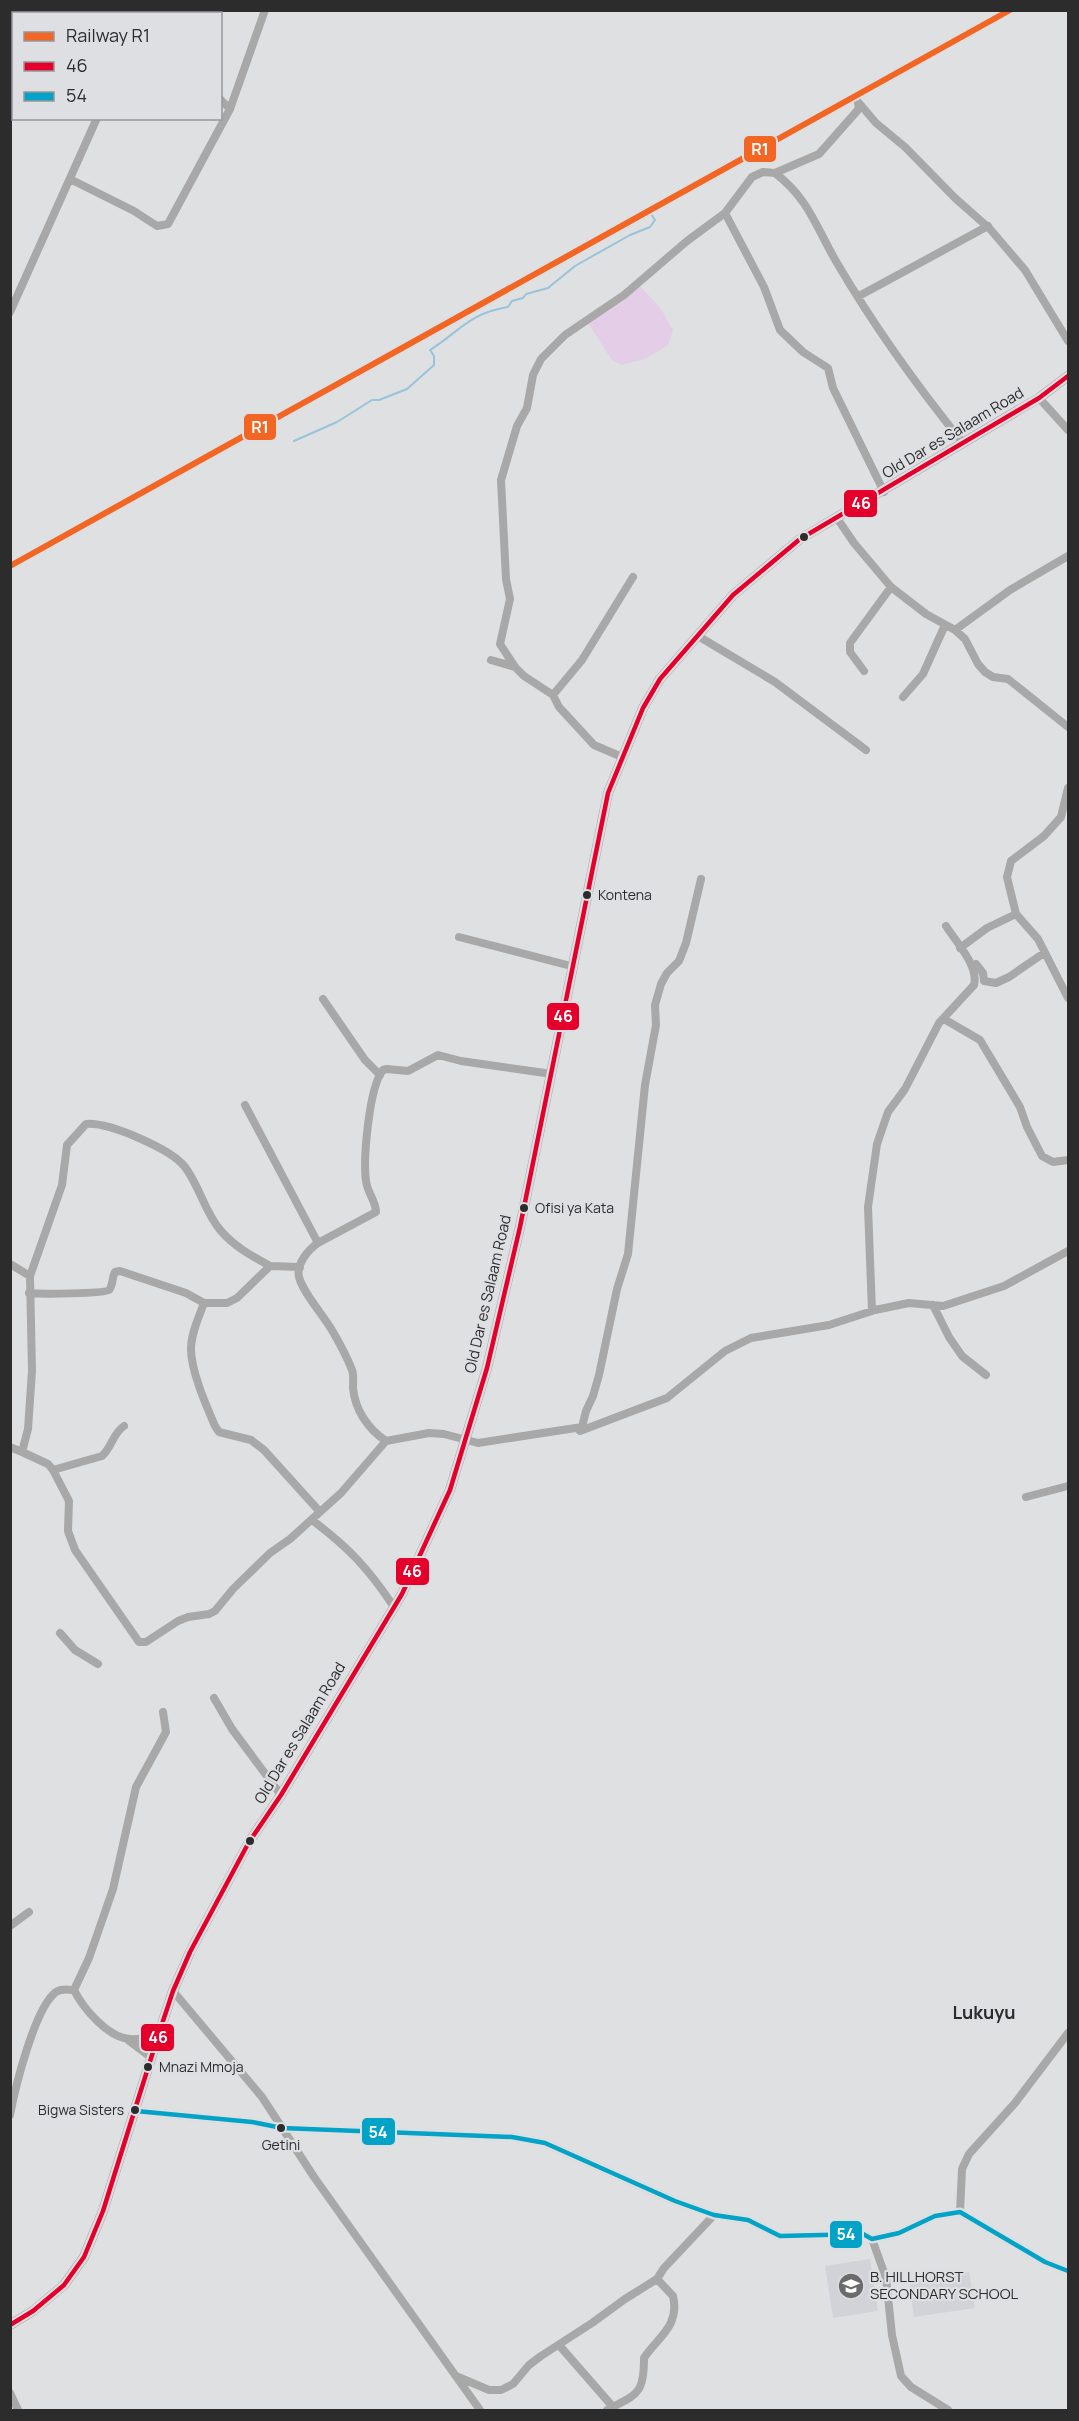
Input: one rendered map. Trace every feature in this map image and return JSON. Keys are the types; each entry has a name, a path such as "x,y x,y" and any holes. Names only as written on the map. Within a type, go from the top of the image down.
{"street":[{"path":"70,179 134,211 157,226 168,224 230,109 265,10"},
{"path":"222,101 230,109"},
{"path":"622,757 594,745 559,707 553,695 515,668 500,644 510,599 506,579 501,480 517,426 527,408 533,375 541,358 565,335 624,295 687,241 725,213 752,177 763,172 775,173 819,154 857,111 858,101 873,121 905,147 988,226 1025,270 1068,341"},
{"path":"10,312 96,120"},
{"path":"775,173 799,194 812,213 837,262 912,379 926,393 963,443"},
{"path":"725,213 764,287 780,330 803,352 828,368 833,388 884,492"},
{"path":"859,296 988,226"},
{"name":"Old Dar es Salaam Road","path":"10,2325 33,2311 64,2285 84,2257 103,2211 173,1991 190,1952 249,1842 281,1795 394,1607 438,1519 466,1440 487,1368 520,1227 552,1074 571,966 608,793 643,708 660,679 733,596 800,539 884,492 1039,398 1068,376"},
{"path":"1039,398 1068,430"},
{"path":"837,518 854,543 891,587 926,614 955,630 965,639 978,664 985,672 993,677 1008,679 1068,727"},
{"path":"955,630 1010,590 1068,556"},
{"path":"553,695 582,660 633,577"},
{"path":"864,671 850,652 850,643 891,587"},
{"path":"903,697 923,674 945,625"},
{"path":"699,636 775,682 866,750"},
{"path":"490,660 515,668"},
{"path":"1068,788 1061,817 1044,836 1011,861 1007,877 1016,915 1038,939 1068,998"},
{"path":"701,879 686,943 679,960 661,984 656,1005 656,1025 645,1085 628,1254 617,1289 599,1375 580,1431 667,1398 724,1351 739,1342 776,1332 829,1325 872,1311 909,1303 943,1306 1004,1286 1068,1251"},
{"path":"960,948 987,928 1016,915"},
{"path":"872,1311 868,1207 877,1144 888,1112 905,1089 939,1023 974,985 975,980 972,967 946,926"},
{"path":"459,937 571,966"},
{"path":"976,964 983,973 984,981 996,983 1009,977 1044,953"},
{"path":"323,999 365,1060 380,1075"},
{"path":"944,1019 980,1040 1020,1107 1031,1136 1042,1156 1053,1162 1068,1160"},
{"path":"386,1441 369,1427 358,1408 353,1388 353,1372 326,1319 304,1289 298,1275 310,1248 375,1212 376,1208 366,1182 366,1152 370,1106 380,1075 387,1069 408,1071 415,1069 438,1055 552,1074"},
{"path":"244,1105 318,1243"},
{"path":"22,1452 28,1429 32,1371 30,1276 62,1185 67,1145 86,1124 95,1123 126,1131 179,1161 220,1231 244,1252 270,1266 300,1267"},
{"path":"10,1264 30,1276"},
{"path":"29,1293 104,1292 111,1287 115,1272 120,1271 186,1293 204,1303 227,1303 237,1298 270,1266"},
{"path":"204,1303 191,1349 194,1366 215,1426 219,1432 251,1440 264,1450 320,1512"},
{"path":"933,1305 949,1337 962,1356 986,1375"},
{"path":"54,1470 102,1456 107,1452 118,1430 124,1426"},
{"path":"10,1447 48,1464 54,1470 69,1501 68,1531 75,1550 139,1642 146,1642 178,1621 215,1611 233,1589 270,1553 312,1520 341,1493 386,1441 429,1433 444,1434 478,1443 582,1427"},
{"path":"1026,1497 1068,1486"},
{"path":"312,1520 357,1556 376,1579 394,1607"},
{"path":"60,1633 75,1650 98,1664"},
{"path":"214,1698 232,1729 281,1795"},
{"path":"74,1990 89,1958 113,1889 136,1787 166,1731 163,1712"},
{"path":"10,1926 29,1912"},
{"path":"10,2115 42,2008 55,1992 64,1989 74,1990"},
{"path":"74,1990 87,2011 107,2029 128,2040 152,2058"},
{"path":"173,1991 262,2097 321,2186 480,2410"},
{"path":"960,2212 962,2169 969,2154 1015,2103 1068,2033"},
{"path":"128,2040 158,2036"},
{"path":"136,2111 252,2122 282,2128 512,2138 545,2143 675,2201 714,2215 748,2220 780,2236 863,2234 872,2239 886,2278 892,2335 901,2376 911,2387 948,2410"},
{"path":"872,2239 899,2233 935,2216 960,2212 1045,2262 1068,2271"},
{"path":"456,2376 489,2390 501,2390 513,2384 529,2365 625,2298 657,2279 664,2268 714,2215"},
{"path":"559,2345 610,2409 634,2397 639,2391 644,2375 644,2358 671,2326 675,2313 674,2296 657,2279"},
{"path":"10,2393 18,2410"}],"shaded area":[{"path":"640,286 661,309 673,330 668,345 645,359 622,365 612,360 588,323"},
{"name":"B. HILLHORST SECONDARY SCHOOL","path":"870,2259 878,2311 833,2318 825,2266"},
{"path":"969,2272 975,2308 914,2317 909,2281"}],"waterway":[{"path":"294,441 337,422 372,400 379,400 407,389 434,365 434,356 430,350 466,324 484,314 508,307 512,301 523,298 526,294 548,288 575,266 630,235 650,227 655,220 651,214"}],"rail line":[{"name":"R1","path":"10,566 1010,10"}],"transit line":[{"name":"46","path":"10,2325 33,2311 64,2285 84,2257 103,2211 173,1991 190,1952 249,1842 281,1795 402,1594 450,1490 487,1368 520,1227 608,793 643,708 660,679 733,595 800,539 1039,398 1068,376"},
{"name":"54","path":"136,2111 252,2122 282,2128 512,2137 545,2143 675,2201 714,2215 748,2220 780,2236 863,2234 872,2239 899,2233 935,2216 960,2212 1045,2262 1068,2271"}],"place":[{"name":"Kontena","path":"587,895"},
{"name":"Ofisi ya Kata","path":"524,1208"},
{"name":"Mnazi Mmoja","path":"148,2067"},
{"name":"Bigwa Sisters","path":"135,2110"},
{"name":"Getini","path":"281,2128"},
{"name":"B. HILLHORST SECONDARY SCHOOL","path":"851,2286"}],"district":[{"name":"Lukuyu","path":"984,2013"}]}
